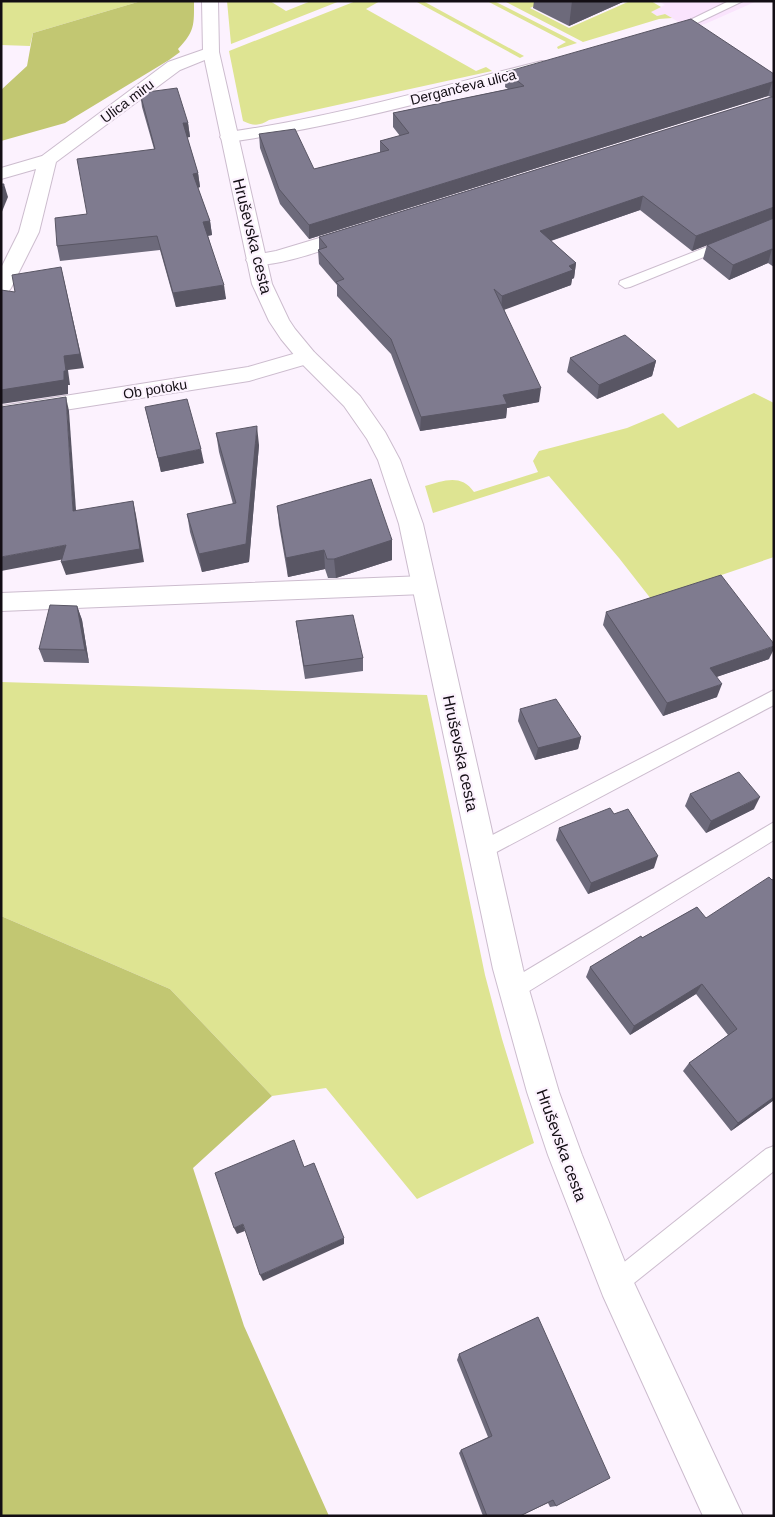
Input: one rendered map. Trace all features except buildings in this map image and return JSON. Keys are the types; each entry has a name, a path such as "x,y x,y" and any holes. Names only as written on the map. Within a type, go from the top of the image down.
{"street":[{"name":"Hruševska cesta","path":"210,1 211,52 262,284 279,321 307,357 352,401 390,460 411,524 482,850 514,989 535,1065 565,1155 616,1283 723,1516"},
{"path":"674,27 693,21"},
{"name":"Ulica miru","path":"1,174 48,160 174,66 211,52"},
{"name":"Dergančeva ulica","path":"229,137 280,130 417,99 556,62"},
{"path":"1,288 29,232 48,160"},
{"path":"256,260 279,256 374,227"},
{"name":"Ob potoku","path":"1,413 249,374 307,357"},
{"path":"1,602 424,585"}],"lane":[{"path":"693,21 738,1"},
{"path":"625,284 740,239"},
{"path":"482,850 774,697"},
{"path":"514,989 774,830"},
{"path":"616,1283 774,1157"}],"shaded area":[{"path":"658,1 757,1 705,24 689,28 665,14 657,16 650,11 665,5"}],"green space":[{"path":"1,1 141,1 33,33 30,46 1,45"},
{"path":"141,1 194,1 191,32 178,49 180,52 65,123 1,141 1,90 27,66 33,33"},
{"path":"227,1 270,1 286,11 311,1 340,1 231,44"},
{"path":"356,1 380,1 366,9 476,71 486,67 492,71 269,120 259,124 250,124 243,121 229,51"},
{"path":"423,1 524,56 520,58 417,2"},
{"path":"487,1 494,1 577,43 558,49 557,47 566,42"},
{"path":"504,1 545,1 530,8 569,28 630,1 651,1 661,7 651,12 657,16 665,14 672,18 659,19 583,42"},
{"path":"754,393 774,403 774,557 651,599 619,558 549,476 433,513 425,486 458,480 469,486 474,492 538,472 533,461 539,451 627,428 663,413 678,428"},
{"path":"1,682 427,695 485,975 502,1039 534,1143 417,1199 326,1088 272,1096 170,989 1,916"},
{"path":"1,916 170,989 272,1096 193,1168 244,1326 329,1516 1,1516"}]}
